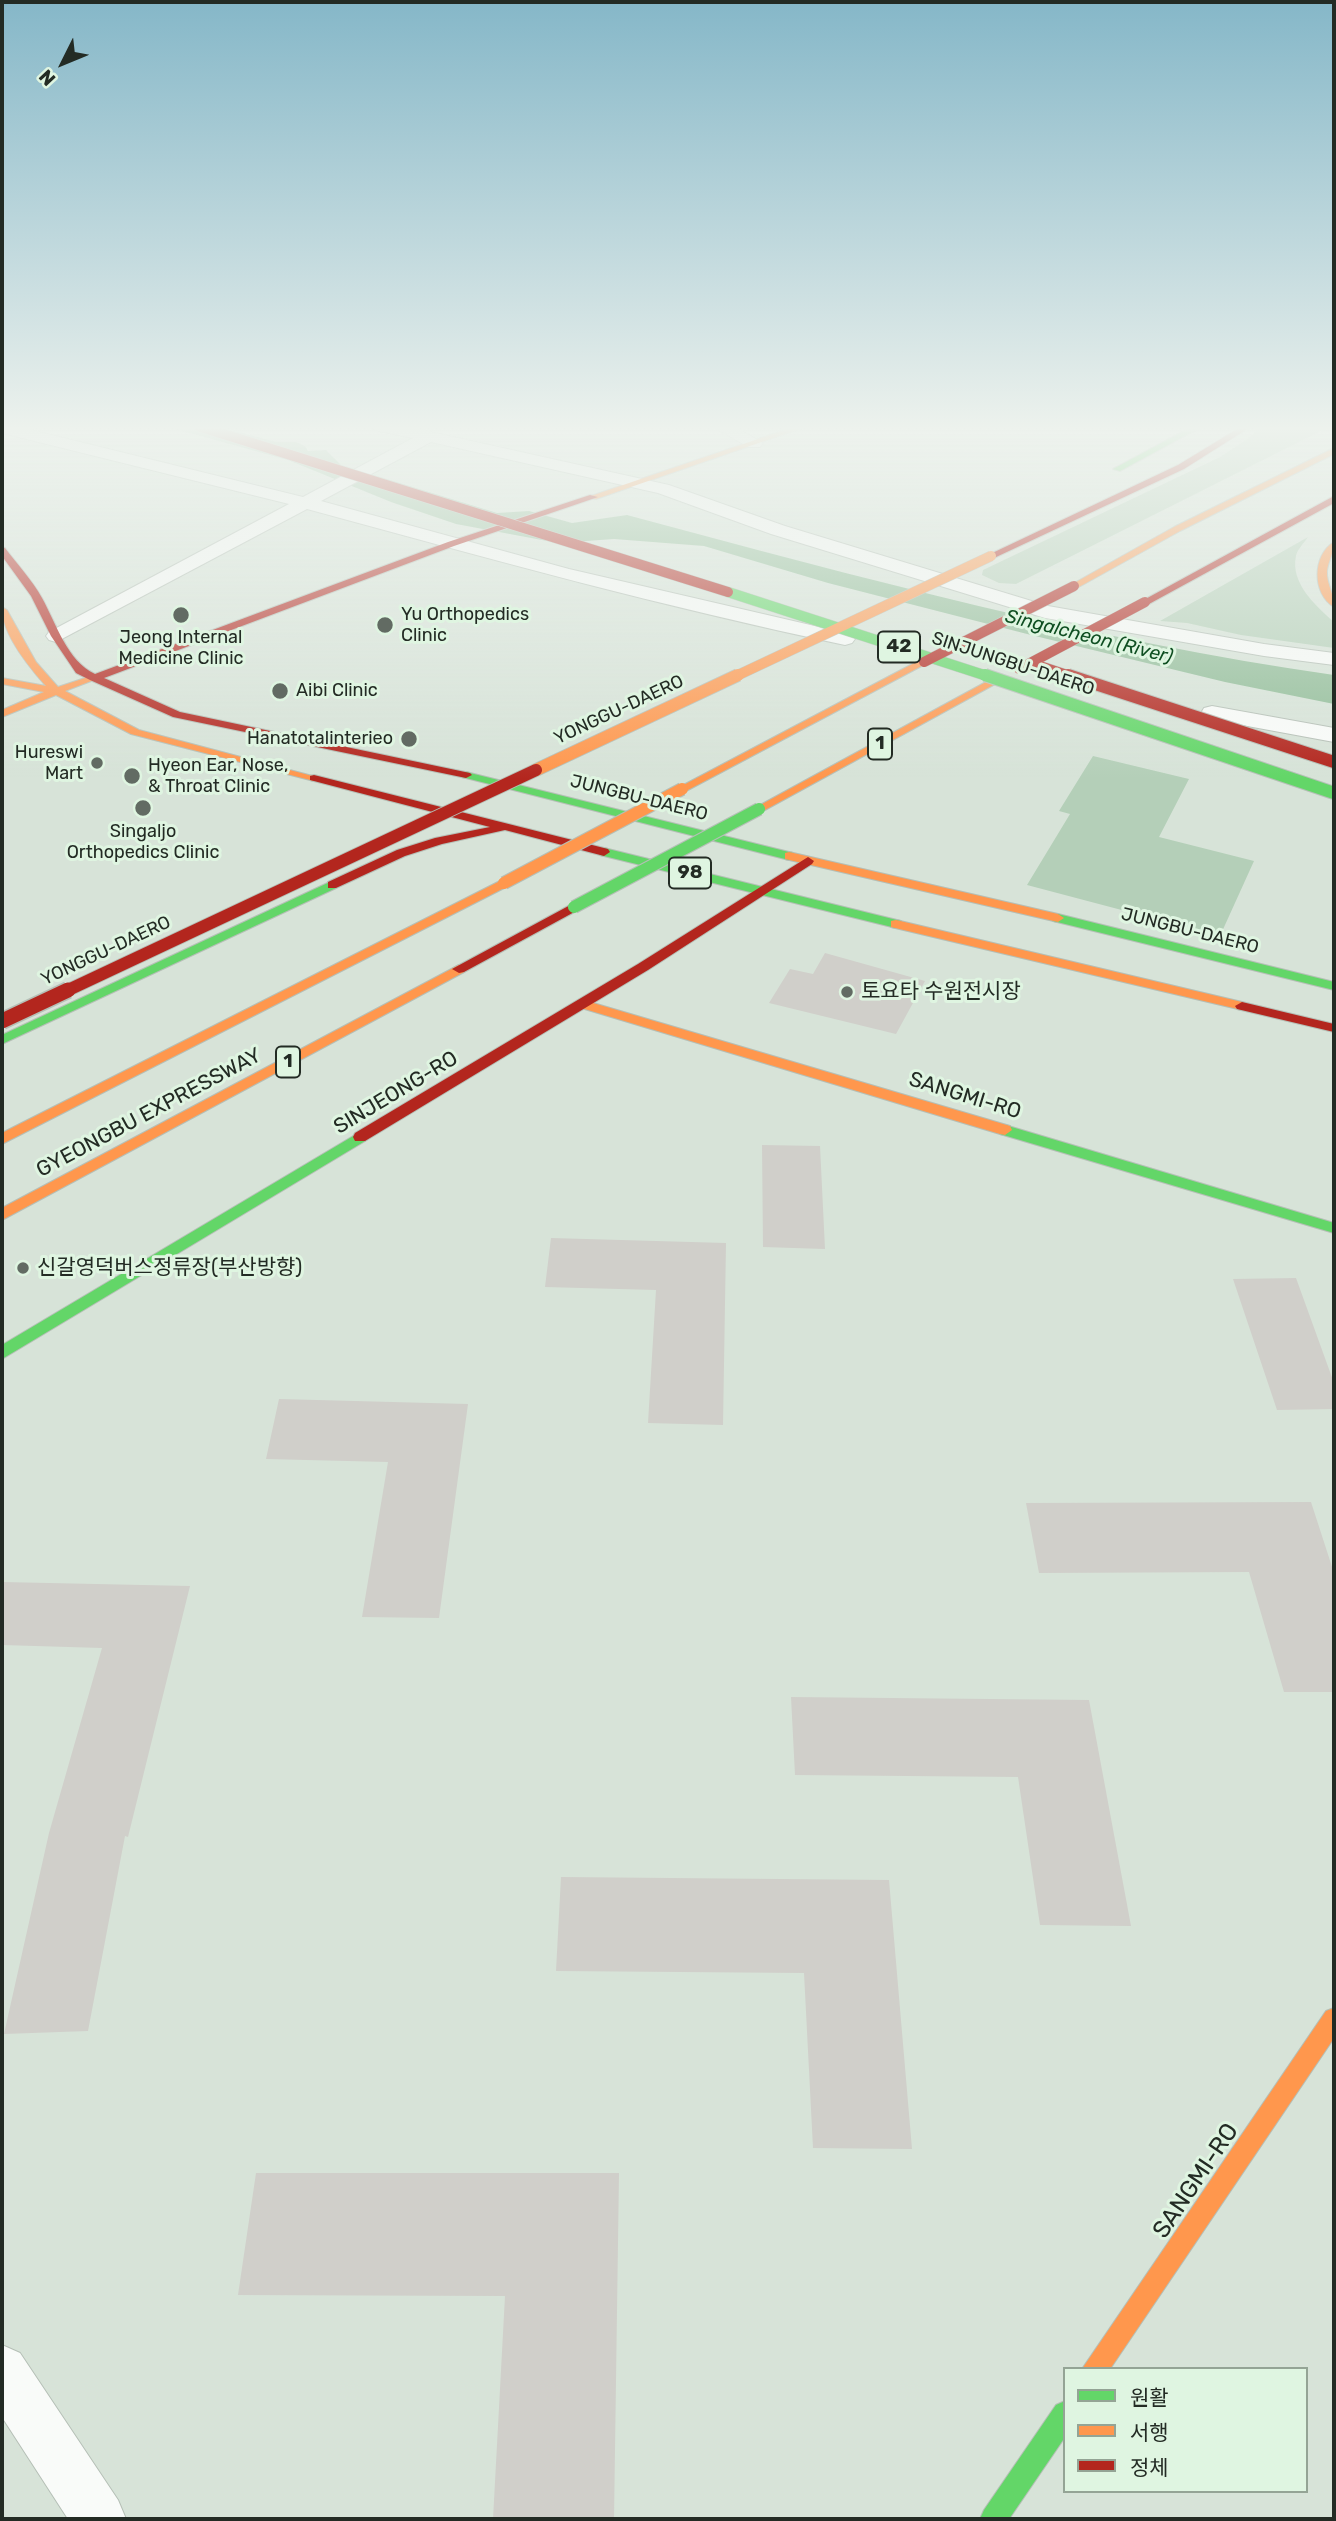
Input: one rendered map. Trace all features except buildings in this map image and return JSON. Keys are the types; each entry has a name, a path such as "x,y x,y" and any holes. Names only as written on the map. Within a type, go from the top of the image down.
{"main road":[{"path":"2,714 236,622 453,544"},
{"name":"SINJUNGBU-DAERO","path":"574,544 1114,717 1334,793"},
{"name":"YONGGU-DAERO","path":"2,1021 1017,544"},
{"name":"GYEONGBU EXPRESSWAY","path":"2,1139 504,883 1151,544"},
{"name":"GYEONGBU EXPRESSWAY","path":"2,1216 1252,544"},
{"path":"1334,545 1324,555 1319,570 1321,584 1334,604"},
{"name":"JUNGBU-DAERO","path":"2,550 36,596 56,636 80,671 177,715 422,764 808,861 1023,909 1334,986"},
{"path":"893,583 943,559"},
{"name":"42","path":"845,606 896,622"},
{"path":"766,642 830,612"},
{"path":"2,641 6,634 5,616"},
{"name":"98","path":"5,616 31,663 56,691 135,732 761,892 1334,1028"},
{"name":"SINJUNGBU-DAERO","path":"934,634 988,650"},
{"name":"SINJUNGBU-DAERO","path":"1014,658 1334,762"},
{"path":"144,659 150,684 177,715"},
{"path":"2,681 56,691"},
{"path":"400,814 501,766"},
{"path":"2,1040 401,853 439,841 509,826"},
{"name":"SINJEONG-RO","path":"2,1353 583,1004 808,861"},
{"name":"SANGMI-RO","path":"583,1004 1334,1228"},
{"name":"SANGMI-RO","path":"1097,2367 1334,2019"},
{"path":"993,2519 1063,2417"}],"street":[{"path":"56,636 230,544"},
{"path":"464,544 745,618 1101,694 1334,734"},
{"path":"822,544 1045,612 1264,650 1334,659"},
{"path":"2,2371 99,2519"}],"shaded area":[{"path":"1038,544 1096,544 1016,584 999,583 982,575 983,570"},
{"path":"1296,544 1303,544 1297,554 1297,575 1306,593 1334,622 1334,648 1241,635 1187,623 1160,621"},
{"path":"1093,756 1189,779 1159,837 1254,861 1220,936 1027,885 1070,814 1059,811"}],"water":[{"name":"Singalcheon (River)","path":"674,544 734,544 1067,626 1156,645 1334,675 1334,704 1225,682 1031,635 828,583 704,546"}],"traffic: fast":[{"path":"728,592 1114,717 1334,793"},
{"path":"466,775 789,856"},
{"path":"574,907 759,809"},
{"path":"604,852 896,924"},
{"path":"2,1040 332,885"},
{"path":"1058,918 1334,986"},
{"path":"1005,1130 1334,1228"},
{"path":"2,1353 360,1137"},
{"path":"993,2519 1063,2417"}],"traffic: slow":[{"path":"1074,586 1151,544"},
{"path":"1334,545 1325,560 1322,574 1325,589 1334,604"},
{"path":"536,770 991,556"},
{"path":"2,610 31,663 56,691 135,732 314,778"},
{"path":"682,789 924,662"},
{"path":"2,681 56,691 94,678"},
{"path":"759,809 1001,678"},
{"path":"2,714 56,691"},
{"path":"504,883 682,789"},
{"path":"789,856 1058,918"},
{"path":"2,1139 504,883"},
{"path":"896,924 1242,1006"},
{"path":"2,1215 459,969"},
{"path":"583,1004 1005,1130"},
{"path":"1096,2367 1334,2019"}],"traffic: jam":[{"path":"94,678 452,544"},
{"path":"574,544 728,592"},
{"path":"991,556 1017,544"},
{"path":"1145,602 1252,544"},
{"path":"2,550 36,596 56,636 80,671 177,715 466,775"},
{"path":"924,662 1074,586"},
{"path":"1019,669 1145,602"},
{"path":"1037,665 1334,762"},
{"path":"2,1021 536,770"},
{"path":"314,778 604,852"},
{"path":"332,885 401,853 439,841 501,828"},
{"path":"360,1137 643,967 808,861"},
{"path":"459,969 574,907"},
{"path":"1242,1006 1334,1028"}],"place":[{"name":"Jeong Internal Medicine Clinic","path":"181,615"},
{"name":"Yu Orthopedics Clinic","path":"385,625"},
{"name":"Aibi Clinic","path":"280,691"},
{"name":"Hanatotalinterieo","path":"409,739"},
{"name":"Hureswi Mart","path":"97,763"},
{"name":"Hyeon Ear, Nose, & Throat Clinic","path":"132,776"},
{"name":"Singaljo Orthopedics Clinic","path":"143,808"},
{"name":"토요타 수원전시장","path":"847,992"},
{"name":"신갈영덕버스정류장(부산방향)","path":"23,1268"}]}
